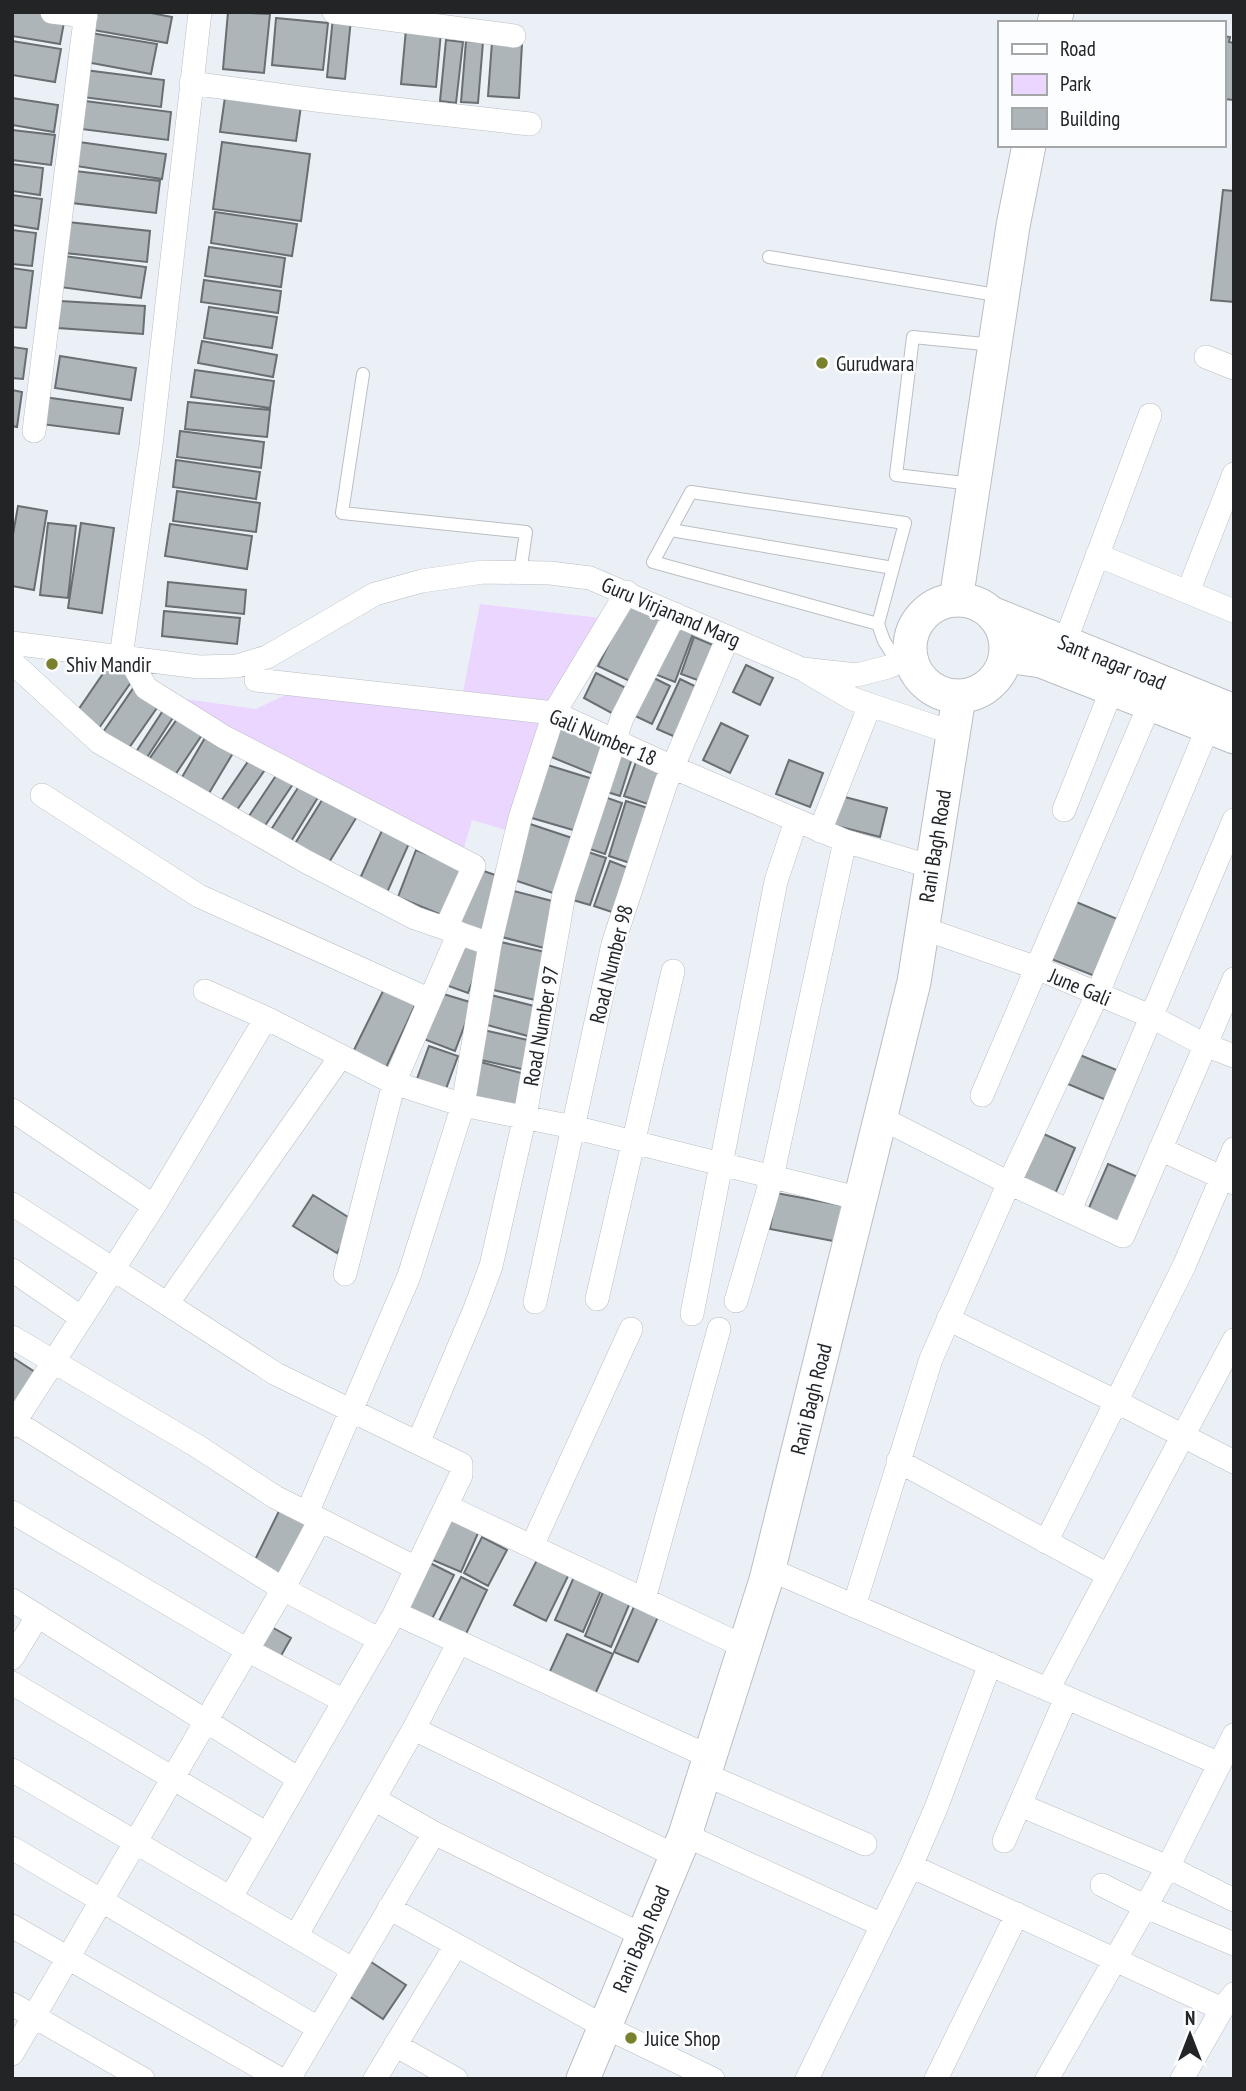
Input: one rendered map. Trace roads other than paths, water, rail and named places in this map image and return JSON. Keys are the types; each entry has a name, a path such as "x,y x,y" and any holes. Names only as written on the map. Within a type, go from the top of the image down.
{"street":[{"path":"34,431 86,14 52,12"},
{"path":"200,12 125,658 146,688 224,737 474,866 430,1000 394,1083 345,1275"},
{"path":"334,12 514,36"},
{"path":"191,83 530,124"},
{"path":"956,600 1013,226 1029,147"},
{"path":"1206,357 1234,368"},
{"path":"1065,642 1150,415"},
{"path":"1188,592 1234,474"},
{"path":"1097,555 1234,611"},
{"name":"Guru Virjanand Marg","path":"12,643 199,667 237,666 267,657 375,594 422,581 483,572 590,578 802,669 853,699 953,733"},
{"path":"12,2053 283,1589 351,1411 410,1276 463,1105 490,944 520,818 554,712 627,592"},
{"path":"956,600 973,602 991,613 1002,626 1006,656 1002,670 993,682 977,693 959,697 943,695 924,683 904,660 909,650 912,631 922,615 935,605 956,600"},
{"name":"Sant nagar road","path":"991,613 1065,642 1225,725"},
{"name":"Road Number 97","path":"418,1443 491,1266 525,1116 564,894 622,718 675,614"},
{"name":"Road Number 98","path":"535,1302 613,944 672,767 728,637"},
{"name":"Sant nagar road","path":"1006,656 1041,661 1150,704 1225,725"},
{"name":"Guru Virjanand Marg","path":"802,669 857,675 904,660"},
{"path":"12,662 99,743 304,861 415,918 490,944"},
{"name":"Gali Number 18","path":"256,680 554,712 820,831 932,867"},
{"path":"1064,810 1112,689"},
{"name":"Rani Bagh Road","path":"583,2079 681,1845 769,1569 914,982 959,697"},
{"path":"982,1095 1150,704"},
{"path":"820,831 870,705"},
{"path":"854,1606 931,1359 1009,1183 1225,725"},
{"path":"41,796 199,896 430,1000"},
{"path":"1070,1210 1234,820"},
{"path":"692,1314 723,1166 776,881 796,821"},
{"path":"736,1301 772,1177 845,841"},
{"name":"June Gali","path":"922,928 1037,968 1150,1016 1205,1045 1234,1056"},
{"path":"597,1299 673,971"},
{"path":"881,1118 1009,1183 1123,1236 1234,979"},
{"path":"205,991 266,1018 394,1083 463,1105 573,1127 861,1199"},
{"path":"266,1018 154,1206 13,1423 283,1589 380,1640"},
{"path":"167,1304 341,1056"},
{"path":"12,1110 154,1206"},
{"path":"1160,1149 1228,1180"},
{"path":"1046,1542 1228,1180 1234,1149"},
{"path":"12,1204 276,1374 461,1464 461,1475 395,1613 231,1897"},
{"path":"12,1270 82,1318"},
{"path":"948,1319 1234,1462"},
{"path":"532,1546 631,1329"},
{"path":"644,1599 719,1329"},
{"path":"12,1336 275,1497 416,1568"},
{"path":"1004,1840 1020,1805 1057,1694 1108,1575 1234,1340"},
{"path":"898,1461 1108,1575"},
{"path":"446,1506 745,1647"},
{"path":"12,1512 247,1650 344,1701"},
{"path":"769,1569 1220,1764"},
{"path":"12,1600 299,1779"},
{"path":"395,1613 865,1844"},
{"path":"12,1658 37,1617"},
{"path":"296,1936 414,1729 458,1642"},
{"path":"807,2079 911,1866 936,1808 990,1664"},
{"path":"12,1683 267,1834"},
{"path":"414,1729 681,1845 882,1926"},
{"path":"1047,2079 1168,1867 1234,1735"},
{"path":"12,1770 352,1969"},
{"path":"374,1799 434,1833 642,1935"},
{"path":"1020,1805 1168,1867 1234,1900"},
{"path":"289,2079 434,1833"},
{"path":"12,1848 318,2028"},
{"path":"911,1866 1114,1961 1228,2002 1182,2079"},
{"path":"1102,1885 1146,1907 1234,1944"},
{"path":"389,1908 605,2027 713,2079"},
{"path":"936,2079 1017,1914"},
{"path":"12,1926 280,2079"},
{"path":"375,2079 456,1945"},
{"path":"12,2004 143,2079"},
{"path":"395,2045 456,2079"}],"lane":[{"path":"769,257 1002,296"},
{"path":"974,484 896,475 913,337 995,345"},
{"path":"363,374 342,513 526,532 520,573"},
{"path":"878,624 653,562 691,492 905,523 878,624 884,641 904,660"},
{"path":"671,530 893,568"}],"place":[{"name":"Gurudwara","path":"822,363"},
{"name":"Shiv Mandir","path":"52,664"},
{"name":"Juice Shop","path":"631,2038"}]}
